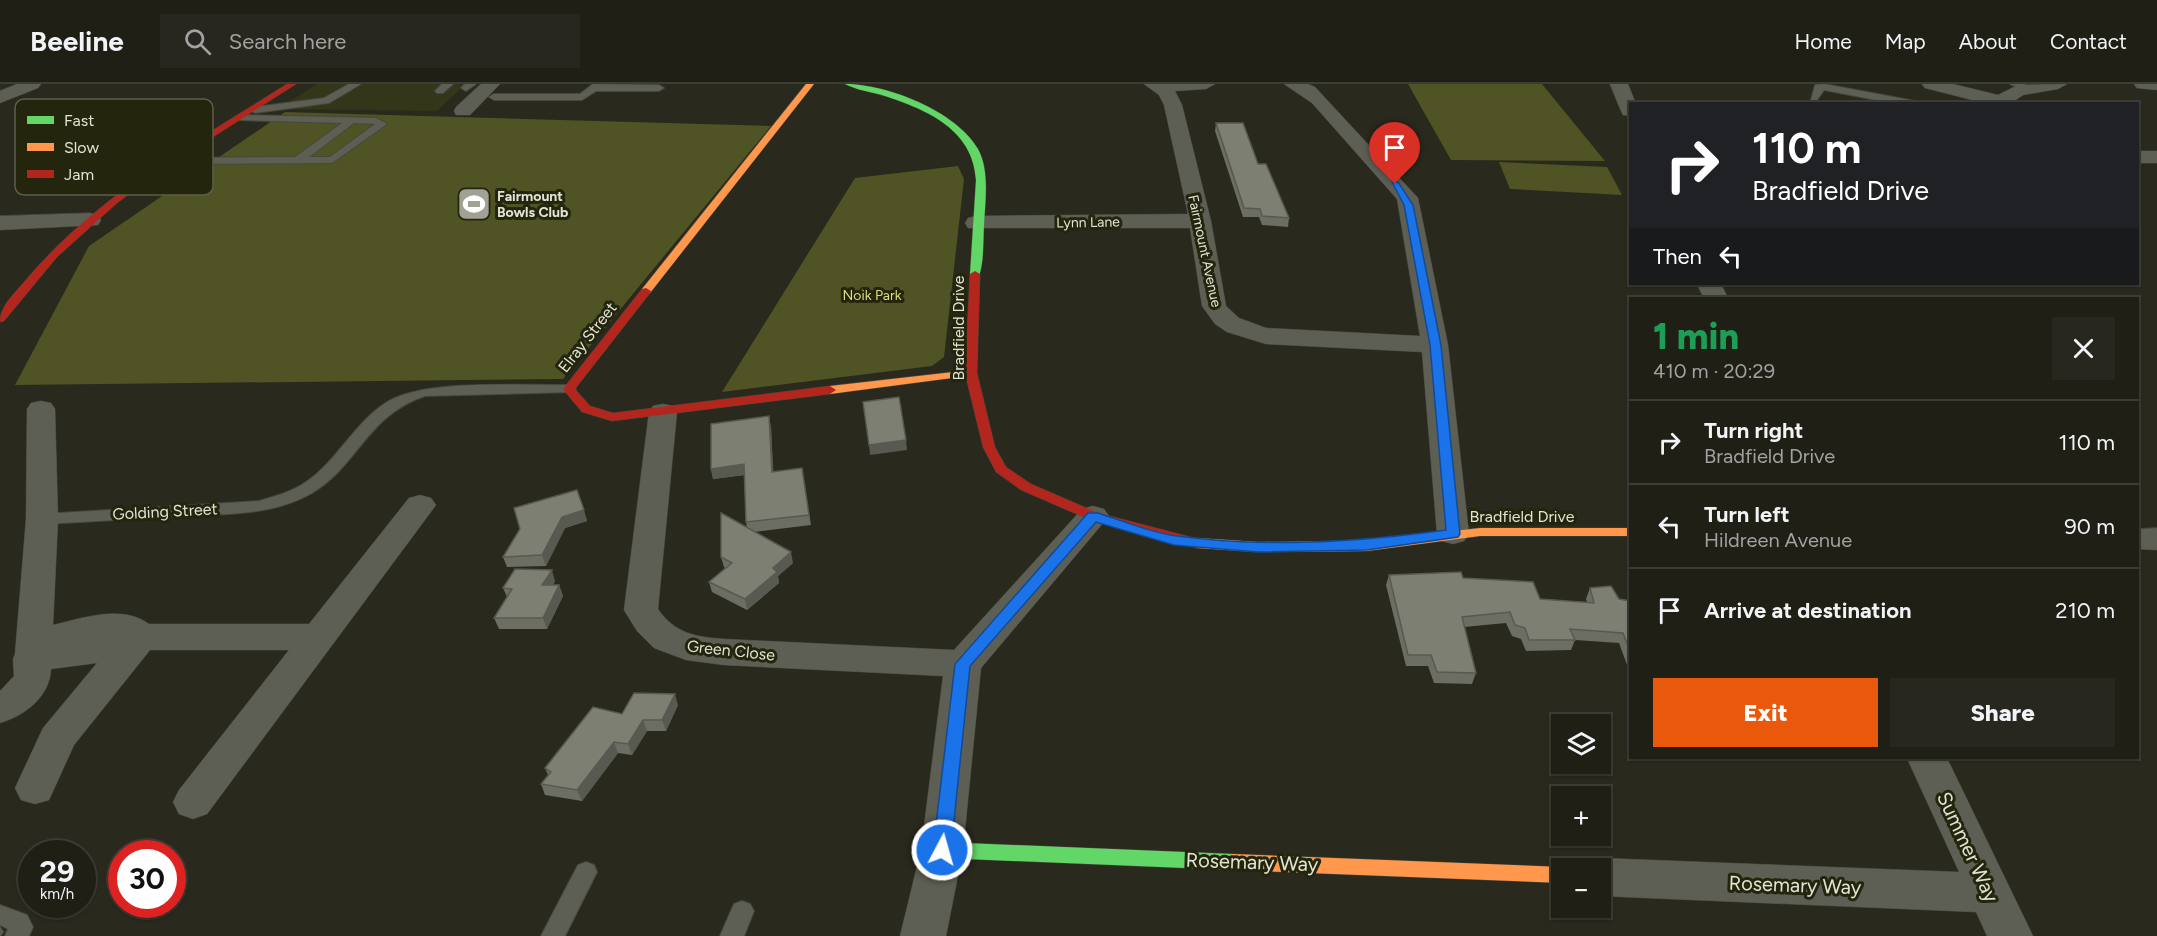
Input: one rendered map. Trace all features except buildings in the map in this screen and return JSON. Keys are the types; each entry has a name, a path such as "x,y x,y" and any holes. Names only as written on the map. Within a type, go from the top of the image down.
{"street":[{"path":"0,98 32,84"},
{"path":"213,135 292,84"},
{"name":"Elray Street","path":"568,389 810,84"},
{"name":"Bradfield Drive","path":"849,84 912,104 962,134 975,148 980,168 971,374 989,447 1002,469 1026,487 1093,516 1174,541 1258,548 1367,546 1453,534 1629,532"},
{"path":"1157,85 1206,84"},
{"path":"1293,84 1310,91 1407,198 1435,345 1453,534"},
{"path":"1619,84 1629,109"},
{"path":"1931,84 1999,102 2020,86 2058,84"},
{"path":"2143,84 2157,85"},
{"name":"Fairmount Avenue","path":"1157,85 1173,105 1200,221 1214,306 1219,316 1231,325 1266,336 1435,345"},
{"path":"463,111 492,91"},
{"path":"2139,157 2157,157"},
{"path":"0,319 23,288 90,220 125,195"},
{"path":"0,223 90,220"},
{"name":"Lynn Lane","path":"976,223 1200,221"},
{"path":"568,389 577,405 592,413 612,417 971,374"},
{"path":"0,709 16,700 32,679 42,519 41,409"},
{"name":"Green Close","path":"663,412 641,610 651,628 665,639 689,649 963,664"},
{"path":"193,802 420,505"},
{"path":"923,936 942,850 963,664 1093,516"},
{"path":"2139,539 2157,539"},
{"path":"33,650 110,648 141,637 318,637"},
{"path":"35,788 63,730 141,637"},
{"name":"Summer Way","path":"1927,759 2010,936"},
{"name":"Rosemary Way","path":"942,850 1551,875"},
{"name":"Rosemary Way","path":"1611,877 1990,893"}],"lane":[{"path":"246,114 326,101 357,84"},
{"path":"492,91 578,98 588,96 597,86 659,88"},
{"path":"1814,98 1818,87 1824,87 1904,102"},
{"path":"213,162 318,162 339,158 382,124 246,114"},
{"path":"295,162 351,121"},
{"name":"Elray Street","path":"288,498 318,481 386,406 403,397 424,392 568,389"},
{"name":"Golding Street","path":"42,519 260,506 288,498"},
{"path":"553,936 586,872"},
{"path":"732,936 742,911"},
{"path":"0,915 19,922 21,927 17,936"}],"shaded area":[{"path":"317,84 466,84 437,111 278,109"}],"green space":[{"path":"1408,84 1542,84 1605,161 1451,160"},
{"path":"285,112 771,126 563,379 15,385 89,246 164,195 213,195 213,161"},
{"path":"1499,162 1607,167 1622,195 1510,189"},
{"name":"Noik Park","path":"958,166 964,179 944,357 932,366 722,392 855,178"}],"traffic: fast":[{"path":"849,84 887,94 928,110 963,134 974,150 981,180 975,274"},
{"path":"942,850 1233,862"}],"traffic: slow":[{"path":"646,291 810,84"},
{"path":"830,390 971,373"},
{"path":"1197,543 1258,547 1367,546 1480,532 1629,532"},
{"path":"1233,862 1551,875"}],"traffic: jam":[{"path":"213,133 292,84"},
{"path":"0,319 31,280 77,231 121,195"},
{"path":"975,274 971,373 989,447 1001,469 1026,487 1093,516 1197,543"},
{"path":"646,291 569,389 586,409 612,417 830,390"}],"place":[{"name":"Fairmount Bowls Club","path":"474,204"}],"route":[{"path":"942,850 963,664 1093,516 1174,541 1258,548 1367,546 1453,534 1435,345 1407,198 1395,184"}]}
